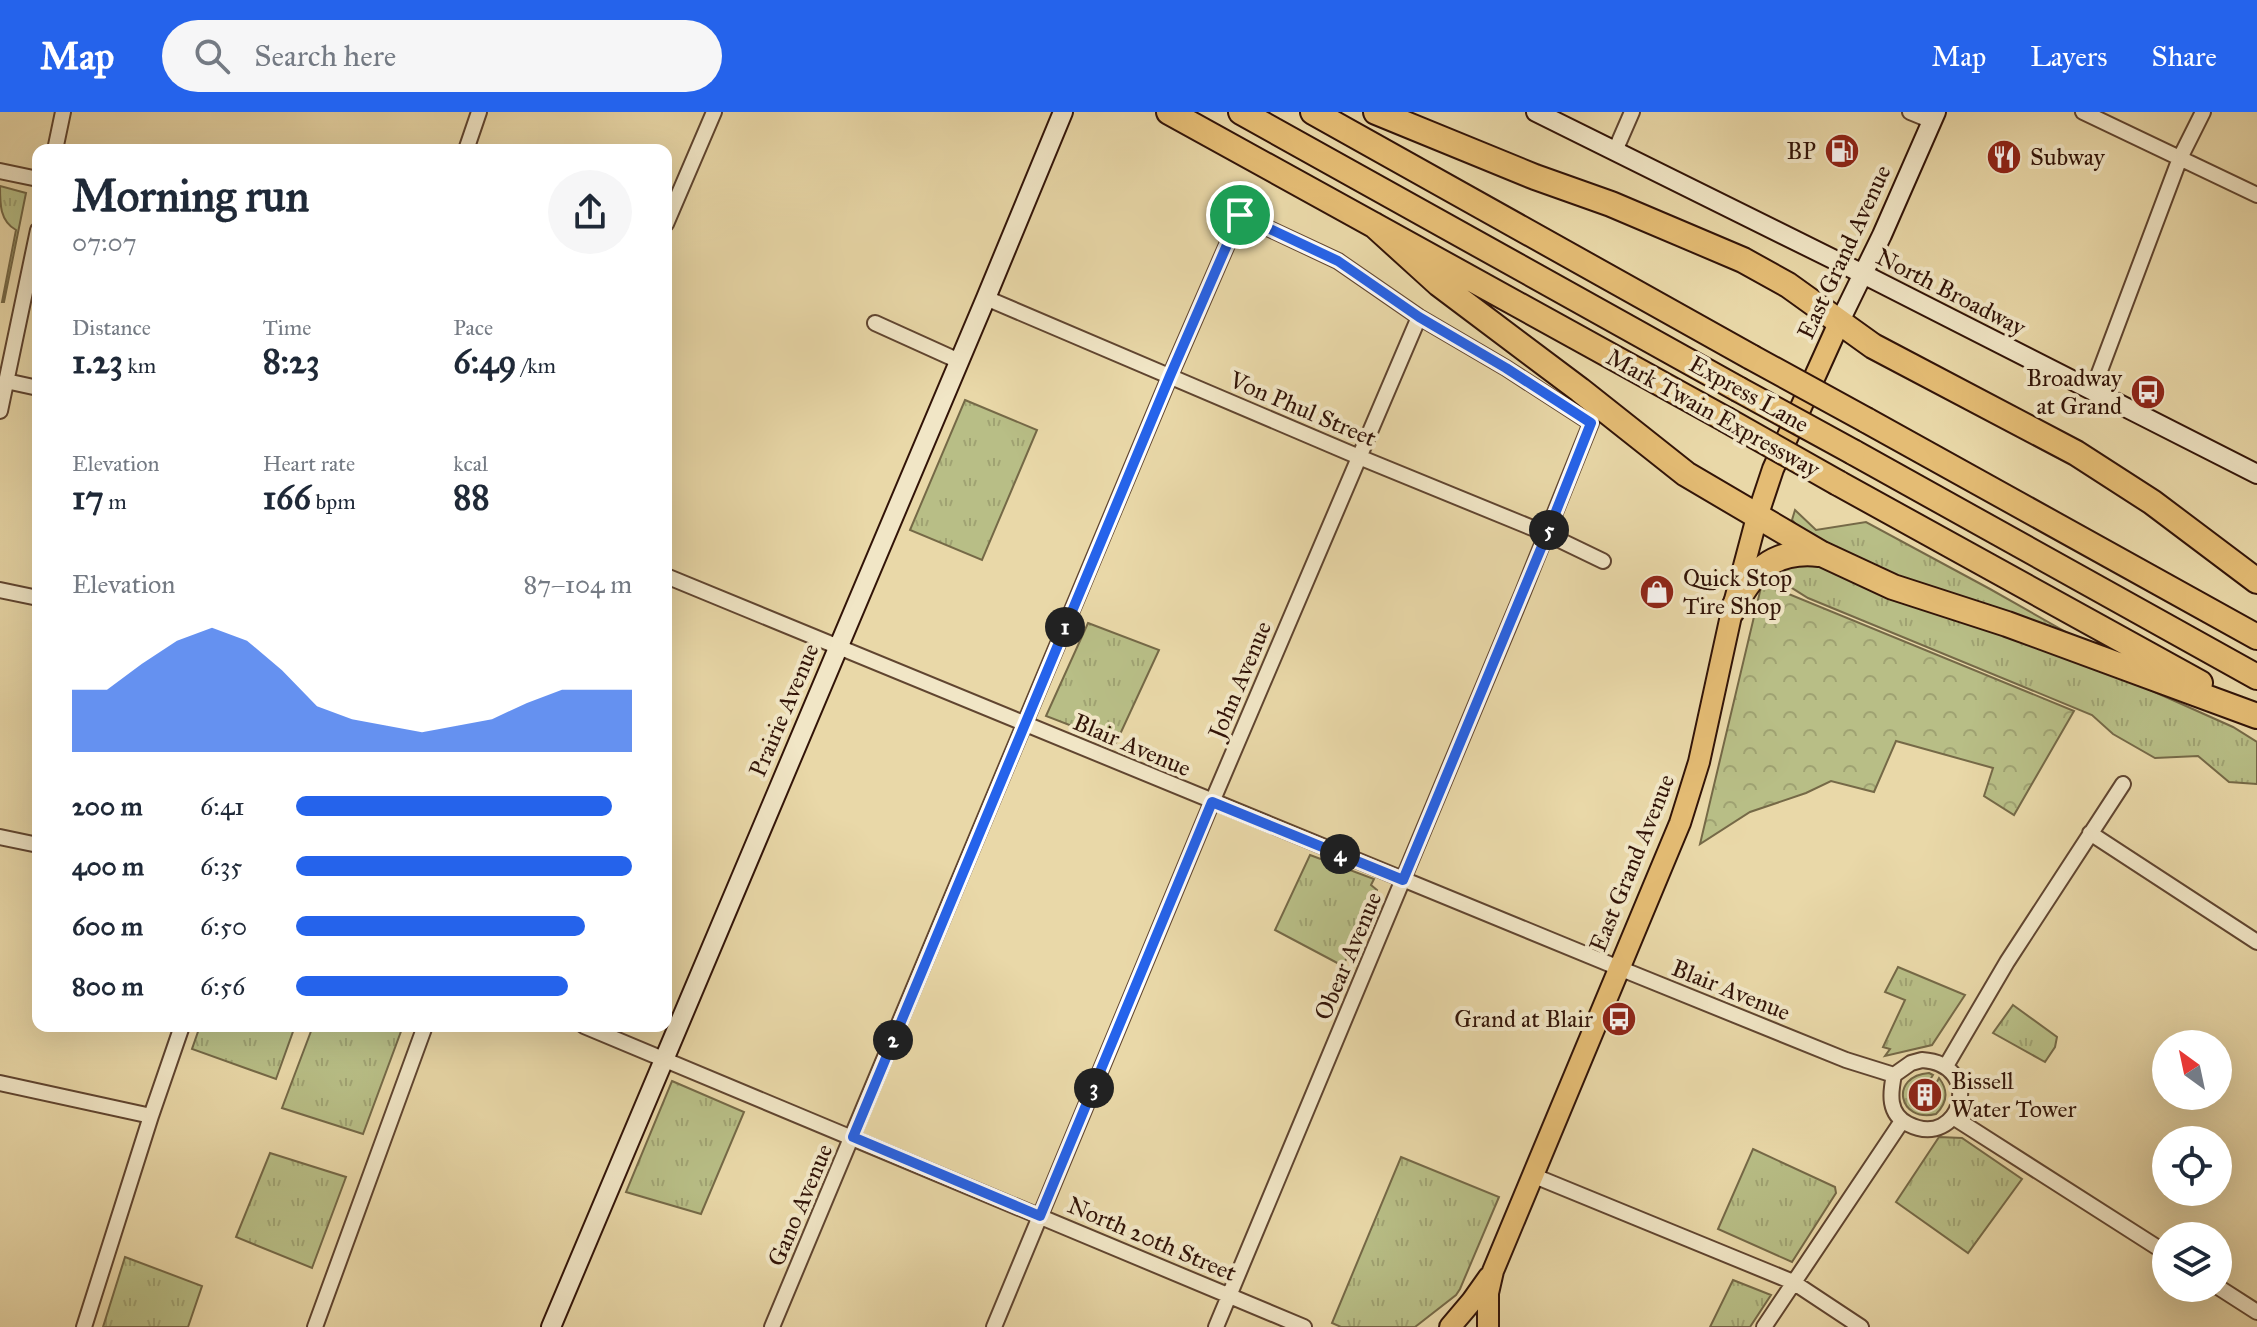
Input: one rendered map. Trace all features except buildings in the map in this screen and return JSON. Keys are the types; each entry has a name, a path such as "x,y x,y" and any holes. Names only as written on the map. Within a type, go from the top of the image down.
{"highway":[{"name":"Mark Twain Expressway","path":"1169,112 2257,715"},
{"name":"Express Lane","path":"1241,112 2257,677"},
{"path":"1313,112 2257,637"},
{"path":"1376,112 1713,246 1788,285 1873,346 2076,453 2152,502 2257,581"},
{"path":"1374,225 1439,284 1580,390 1656,453 1822,554 1893,587 2007,624 2257,715"},
{"path":"1732,611 1754,576 1769,562 1788,554 1822,554"}],"main road":[{"name":"East Grand Avenue","path":"1488,1327 1488,1293 1493,1271 1691,792 1757,517 1773,469 1839,323"},
{"name":"East Grand Avenue","path":"1450,1327 1493,1271"}],"street":[{"path":"56,144 63,112"},
{"path":"468,144 479,112"},
{"path":"672,210 714,112"},
{"name":"Prairie Avenue","path":"551,1327 1063,112"},
{"name":"North Broadway","path":"1536,112 2257,474"},
{"path":"1615,151 1632,112"},
{"path":"1910,112 1934,117"},
{"path":"2083,112 2257,195"},
{"path":"2092,392 2180,158 2203,112"},
{"name":"East Grand Avenue","path":"1839,323 1934,117"},
{"path":"0,171 32,178"},
{"name":"Gano Avenue","path":"772,1327 1240,215 1338,261 1419,317"},
{"path":"0,411 32,258"},
{"name":"Von Phul Street","path":"986,298 1547,534 1603,561"},
{"name":"Obear Avenue","path":"1216,1327 1591,423 1419,317"},
{"name":"John Avenue","path":"994,1327 1212,802 1419,317"},
{"path":"875,323 959,361"},
{"path":"6,381 32,387"},
{"name":"Blair Avenue","path":"672,578 1619,968 1846,1060 1894,1075"},
{"path":"0,590 32,597"},
{"path":"1946,1066 2007,962 2123,784"},
{"path":"2090,833 2257,942"},
{"path":"0,837 32,844"},
{"path":"84,1327 180,1032"},
{"path":"315,1327 423,1032"},
{"name":"North 20th Street","path":"599,1032 1304,1327"},
{"path":"1922,1060 1946,1066 1957,1078 1961,1089 1961,1099 1953,1117 1947,1123 1929,1130 1919,1130 1902,1121 1891,1101 1894,1075 1911,1063 1922,1060"},
{"path":"0,1083 151,1116"},
{"path":"1953,1117 2152,1244"},
{"path":"1764,1327 1902,1121"},
{"path":"1532,1175 1793,1282 1861,1327"},
{"path":"2232,1296 2257,1312"}],"green space":[{"path":"0,186 26,193 4,302 16,230 4,217"},
{"path":"965,400 1037,430 982,560 910,530"},
{"path":"1795,510 1816,530 1866,522 2103,653 1891,577 1809,539 1792,520"},
{"path":"1788,563 1821,563 2083,660 2233,727 2257,742 2257,784 2229,782 2198,756 2155,758 2113,734 2092,715 1808,598 1768,573"},
{"path":"1762,583 2074,711 2014,815 1984,796 1993,768 1896,741 1874,792 1831,781 1750,812 1700,844"},
{"path":"1088,623 1159,650 1116,743 1046,716"},
{"path":"1310,855 1374,879 1371,885 1377,890 1343,966 1275,930"},
{"path":"1898,967 1965,995 1932,1045 1885,1056 1890,1049 1883,1047 1905,1000 1885,992"},
{"path":"2013,1005 2057,1037 2055,1047 2045,1062 1993,1033"},
{"path":"198,1032 293,1032 276,1079 192,1049"},
{"path":"311,1032 401,1032 363,1134 282,1108"},
{"path":"1933,1075 1928,1083 1921,1080 1912,1098 1927,1107 1937,1093 1933,1089 1939,1078 1945,1097 1943,1106 1936,1114 1923,1115 1907,1106 1903,1098 1904,1090 1916,1076"},
{"path":"672,1081 744,1112 701,1214 626,1192"},
{"path":"1939,1137 1962,1138 2022,1179 1968,1253 1896,1202"},
{"path":"1753,1149 1835,1187 1836,1193 1792,1262 1718,1229"},
{"path":"270,1153 346,1177 312,1268 236,1237"},
{"path":"1401,1157 1499,1197 1456,1295 1415,1327 1341,1327 1332,1323"},
{"path":"125,1257 202,1286 188,1327 103,1327"},
{"path":"1733,1280 1771,1295 1750,1327 1710,1327"}],"place":[{"name":"BP","path":"1842,151"},
{"name":"Subway","path":"2004,157"},
{"name":"Broadway at Grand","path":"2148,392"},
{"name":"Quick Stop Tire Shop","path":"1657,592"},
{"name":"Grand at Blair","path":"1619,1019"},
{"name":"Bissell Water Tower","path":"1925,1095"}],"route":[{"path":"1240,215 1338,261 1419,317 1591,423 1403,880 1212,802 1040,1216 853,1137 1240,215"}]}
